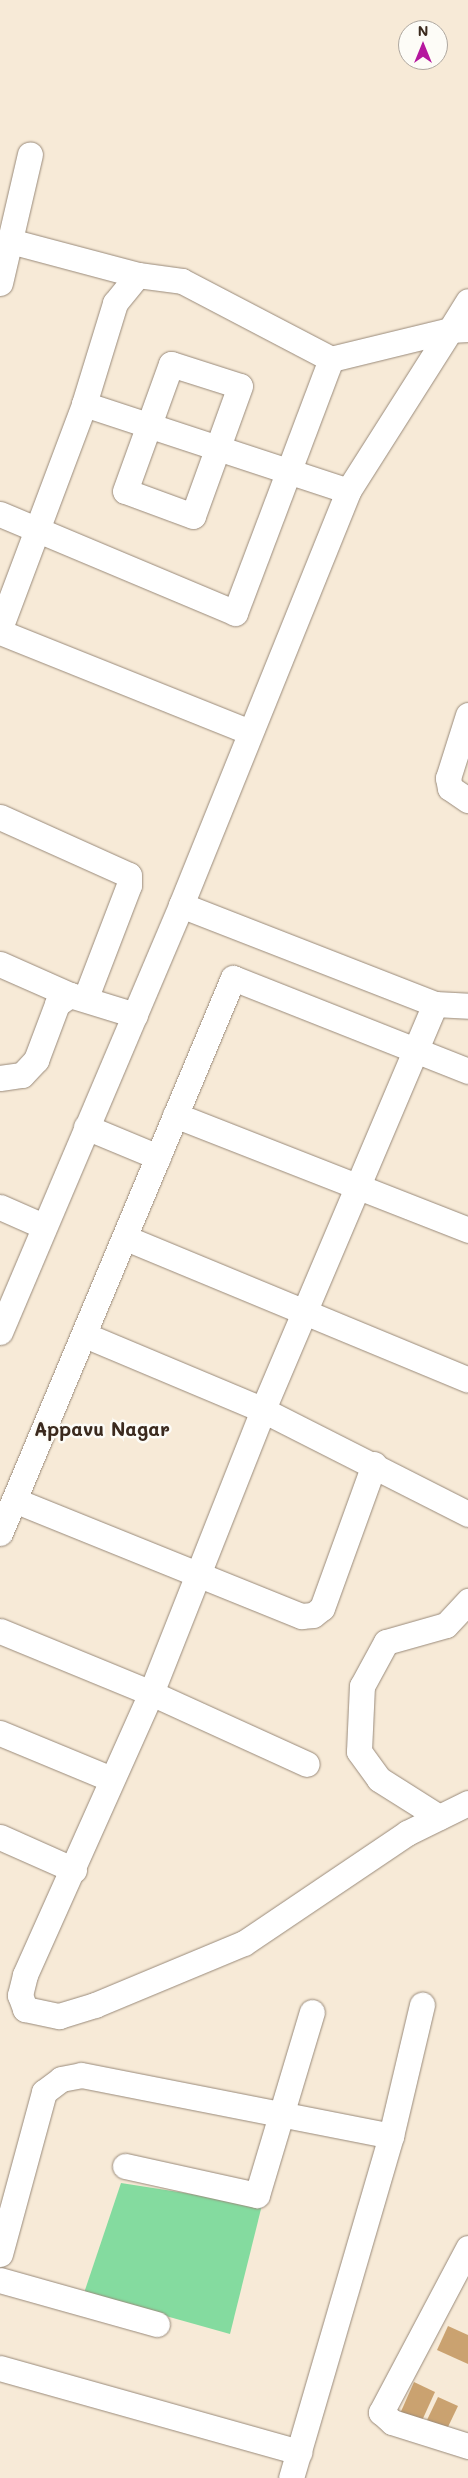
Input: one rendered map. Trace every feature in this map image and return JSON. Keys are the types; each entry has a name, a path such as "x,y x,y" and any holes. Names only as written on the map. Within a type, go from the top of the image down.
{"street":[{"path":"0,283 30,154"},
{"path":"10,241 138,275 182,281 331,359 459,329"},
{"path":"138,275 115,303 84,404 36,527 0,630 248,731"},
{"path":"0,1332 43,1226 181,905 248,731 348,491 459,329 468,301"},
{"path":"0,514 36,527 235,613 331,359"},
{"path":"171,364 240,386 219,447 193,516 125,490 152,426 171,364"},
{"path":"84,404 219,447 288,473 348,491"},
{"path":"468,715 448,778 450,788 468,800"},
{"path":"0,817 129,875 129,885 78,996 57,1004 36,1060 22,1075 0,1078"},
{"path":"181,905 435,1004 468,1006"},
{"path":"0,964 78,996 135,1015"},
{"path":"0,1533 126,1238 233,978 468,1071"},
{"path":"435,1004 263,1410 151,1693 111,1779 74,1870 25,1975 10,1990 25,2009 59,2016 235,1947 407,1833 468,1803"},
{"path":"175,1115 468,1230"},
{"path":"86,1128 158,1157"},
{"path":"0,1207 43,1226"},
{"path":"126,1238 468,1380"},
{"path":"85,1335 263,1410 374,1464 468,1514"},
{"path":"14,1500 199,1573 301,1616 313,1615 322,1608 374,1464"},
{"path":"439,1817 380,1779 360,1751 362,1686 386,1642 446,1625 468,1601"},
{"path":"0,1631 151,1693 307,1764"},
{"path":"0,1733 111,1779"},
{"path":"0,1837 74,1870"},
{"path":"291,2478 392,2136 422,2005"},
{"path":"125,2166 256,2195 312,2012"},
{"path":"0,2254 44,2092 61,2079 81,2075 392,2136"},
{"path":"468,2248 381,2412 392,2422 468,2446"},
{"path":"0,2280 157,2324"},
{"path":"0,2368 299,2452"}],"green space":[{"path":"121,2183 262,2205 230,2334 84,2293"}],"building":[{"path":"448,2326 468,2335 468,2364 437,2350"},
{"path":"414,2382 435,2392 420,2425 399,2416"},
{"path":"438,2397 458,2406 447,2429 427,2420"}],"district":[{"name":"Appavu Nagar","path":"102,1429"}]}
